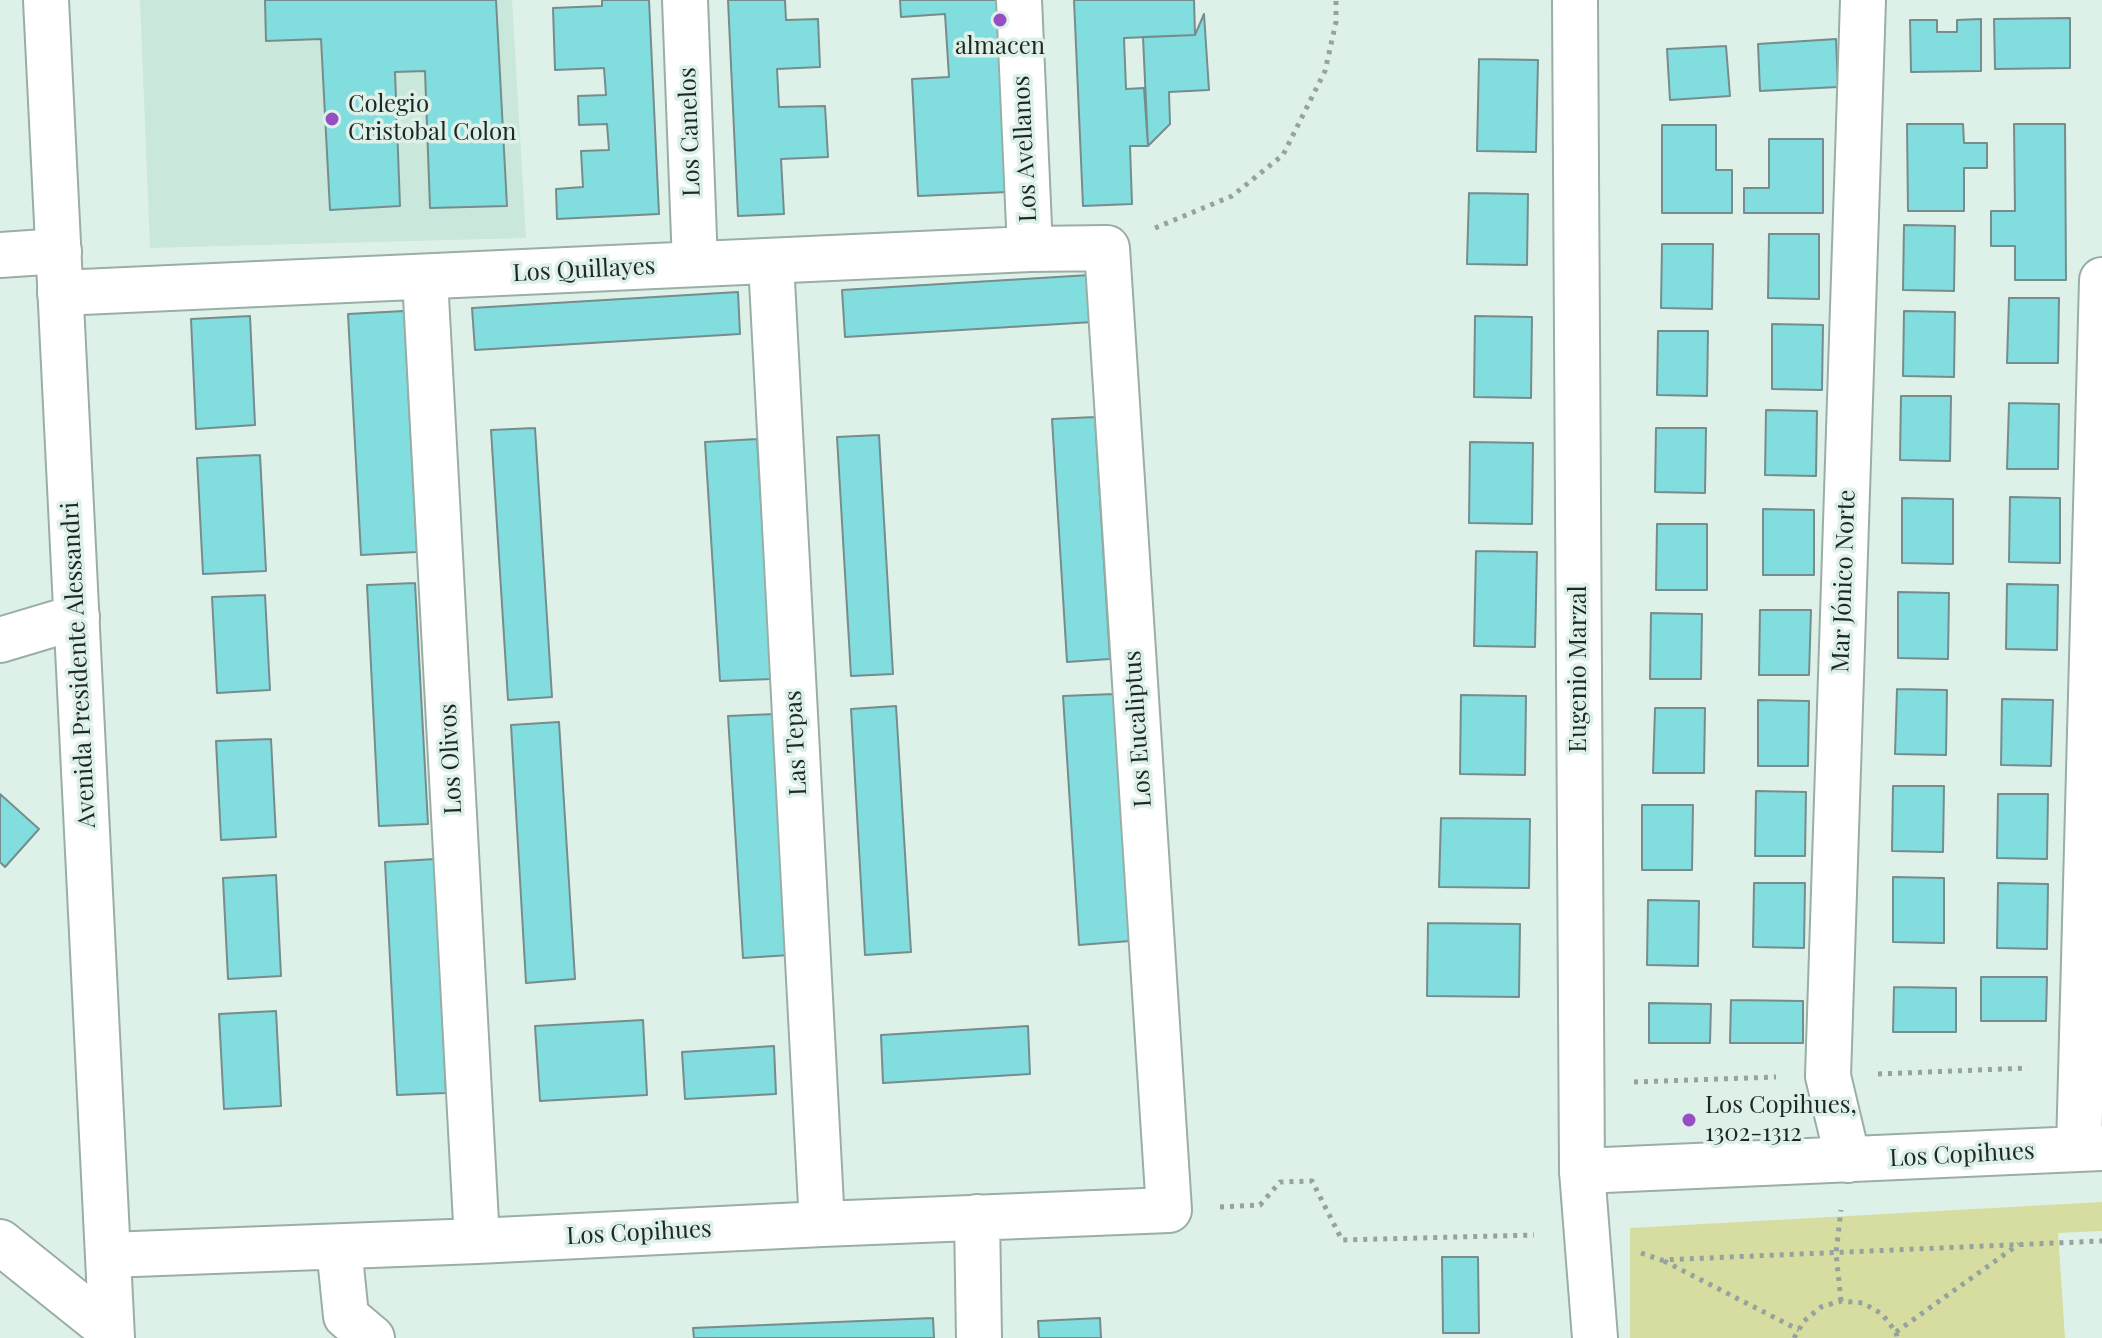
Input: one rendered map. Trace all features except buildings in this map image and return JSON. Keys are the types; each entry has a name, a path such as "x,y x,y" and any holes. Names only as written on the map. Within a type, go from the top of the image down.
{"street":[{"name":"Avenida Presidente Alessandri","path":"46,0 112,1334"},
{"name":"Los Canelos","path":"685,0 695,264"},
{"name":"Los Avellanos","path":"1019,0 1030,249"},
{"name":"Eugenio Marzal","path":"1575,0 1582,1171 1595,1338"},
{"name":"Mar Jónico Norte","path":"1848,1160 1828,1076 1863,0"},
{"name":"Los Quillayes","path":"0,255 60,272 425,278 1107,248"},
{"name":"Los Eucaliptus","path":"1107,248 1169,1210"},
{"name":"Las Tepas","path":"771,262 822,1224"},
{"name":"Los Olivos","path":"425,278 477,1241"},
{"path":"2091,1149 2102,280"},
{"path":"0,640 77,617"},
{"name":"Los Copihues","path":"1582,1171 2091,1149"},
{"name":"Los Copihues","path":"108,1255 1169,1210"},
{"path":"977,1217 979,1338"},
{"path":"0,1242 112,1334"},
{"path":"339,1247 346,1316 372,1338"}],"path":[{"path":"1107,248 1232,196 1283,155 1325,71 1336,22 1336,0"},
{"path":"1841,1301 1836,1253 1848,1160"},
{"path":"1794,1338 1804,1321 1821,1307 1841,1301 1863,1303 1882,1314 1896,1335 2019,1244"},
{"path":"1661,1260 1799,1330"}],"shaded area":[{"name":"Colegio Cristobal Colon","path":"140,0 512,0 526,238 150,248"}],"green space":[{"path":"2102,1202 2102,1231 2058,1233 2065,1338 1630,1338 1630,1228"}],"place":[{"name":"almacen","path":"1000,20"},
{"name":"Colegio Cristobal Colon","path":"332,119"},
{"name":"Los Copihues, 1302-1312","path":"1689,1120"}]}
